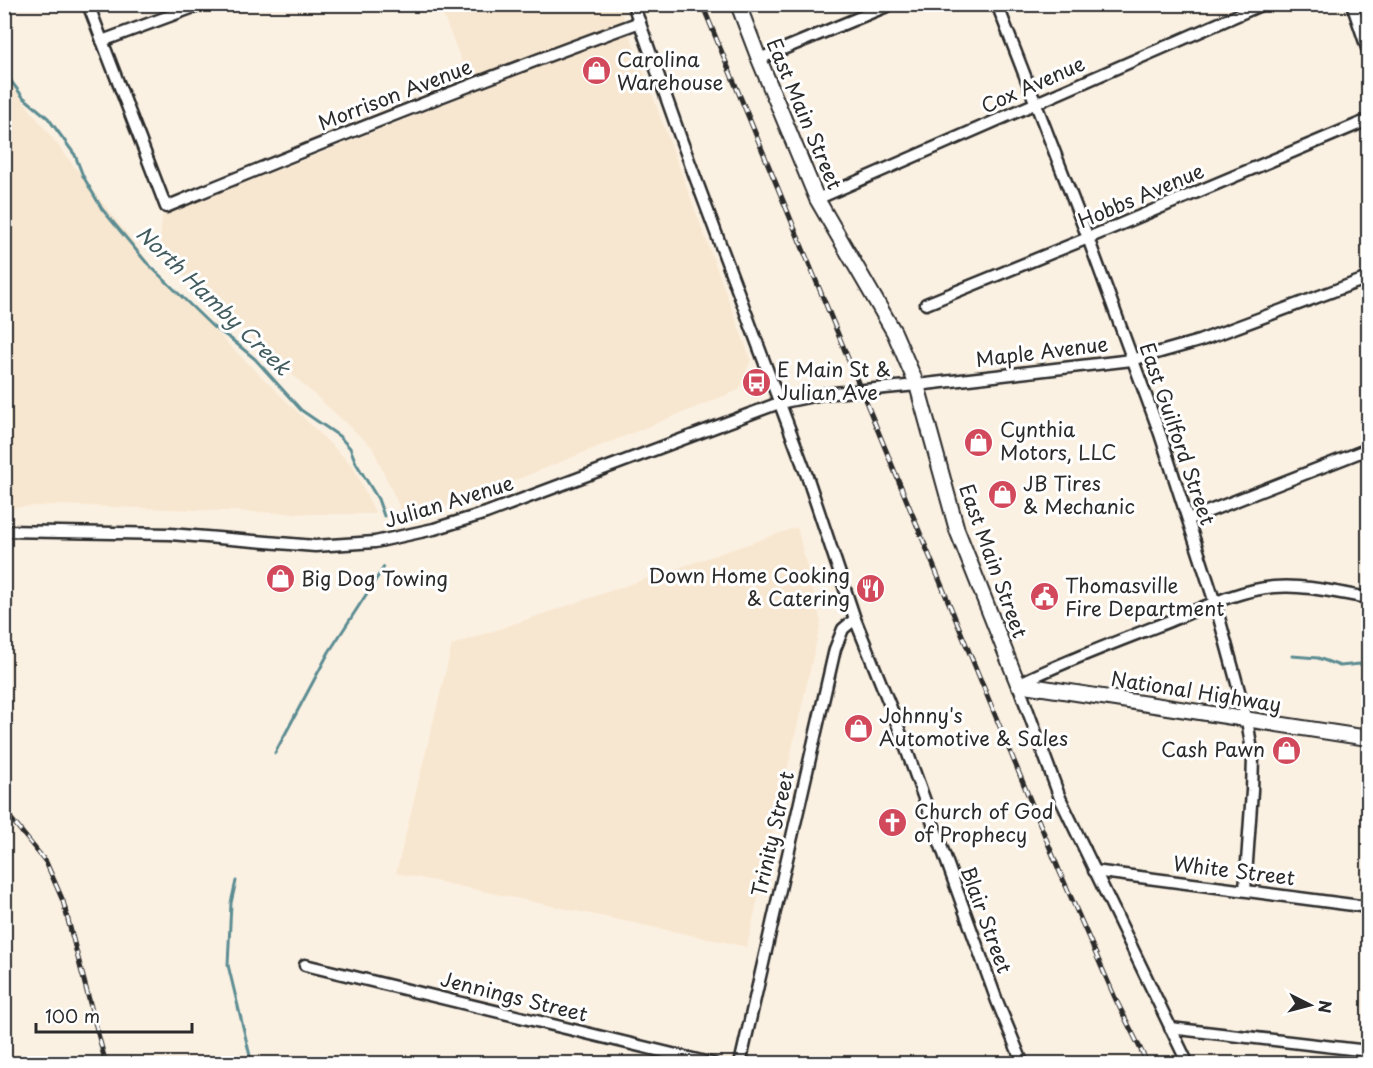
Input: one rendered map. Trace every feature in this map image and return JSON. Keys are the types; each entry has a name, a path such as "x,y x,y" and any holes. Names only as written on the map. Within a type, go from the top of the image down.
{"main road":[{"name":"East Main Street","path":"738,4 818,199 894,332 916,385 957,530 1018,684"},
{"name":"National Highway","path":"1018,684 1368,738"}],"street":[{"path":"88,4 102,41 202,4"},
{"path":"633,4 686,153 821,514 855,620"},
{"path":"759,59 892,4"},
{"name":"East Guilford Street","path":"997,4 1088,238 1189,519 1215,603 1247,720 1253,757 1245,890"},
{"name":"Cox Avenue","path":"818,199 1263,4"},
{"path":"1353,4 1368,51"},
{"name":"Morrison Avenue","path":"102,41 166,207 335,137 512,68 640,22"},
{"name":"Hobbs Avenue","path":"926,304 1368,120"},
{"name":"Maple Avenue","path":"779,403 823,394 1132,360 1199,341 1368,278"},
{"name":"Julian Avenue","path":"4,531 171,534 315,546 385,540 434,529 488,512 779,403"},
{"path":"1189,519 1368,449"},
{"path":"1018,684 1054,667 1215,603 1273,587 1297,586 1368,598"},
{"name":"Trinity Street","path":"740,1064 835,649 843,629 855,620"},
{"name":"Blair Street","path":"855,620 898,729 996,1002 1023,1064"},
{"name":"East Main Street","path":"1018,684 1060,798 1188,1064"},
{"name":"White Street","path":"1094,871 1368,907"},
{"name":"Jennings Street","path":"305,965 714,1064"},
{"path":"1170,1028 1368,1051"}],"shaded area":[{"path":"439,5 619,5 751,360 739,390 491,490 420,516 403,515 372,447 159,254 162,216 474,92"},
{"path":"5,77 162,279 353,466 376,514 307,514 55,505 5,508"},
{"path":"797,527 821,622 747,947 396,873 452,645"}],"waterway":[{"name":"North Hamby Creek","path":"4,72 23,97 48,118 75,155 83,176 102,209 146,262 213,327 255,359 301,410 339,436 350,448 356,463 378,499 384,516"},
{"name":"North Hamby Creek","path":"275,753 329,652 384,567"},
{"path":"1292,656 1318,658 1340,666 1360,664 1368,667"},
{"name":"North Hamby Creek","path":"236,881 231,903 228,965 252,1064"}],"railway":[{"path":"702,4 1059,870 1116,1000 1148,1064"},
{"path":"4,810 46,862 63,901 106,1064"}],"place":[{"name":"Carolina Warehouse","path":"596,71"},
{"name":"E Main St & Julian Ave","path":"756,382"},
{"name":"Cynthia Motors, LLC","path":"979,442"},
{"name":"JB Tires & Mechanic","path":"1002,495"},
{"name":"Big Dog Towing","path":"280,579"},
{"name":"Down Home Cooking & Catering","path":"871,588"},
{"name":"Thomasville Fire Department","path":"1044,597"},
{"name":"Johnny's Automotive & Sales","path":"858,728"},
{"name":"Cash Pawn","path":"1286,750"},
{"name":"Church of God of Prophecy","path":"893,823"}]}
